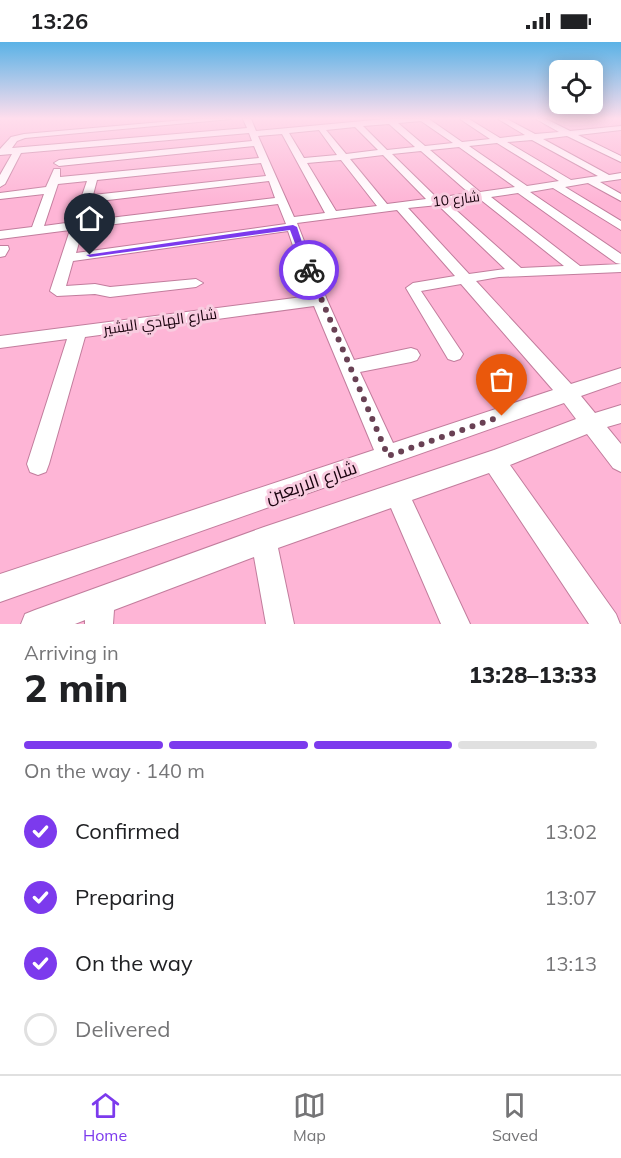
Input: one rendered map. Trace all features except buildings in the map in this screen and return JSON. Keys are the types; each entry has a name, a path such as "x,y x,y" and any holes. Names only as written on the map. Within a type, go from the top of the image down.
{"street":[{"path":"3,152 63,146"},
{"path":"37,230 65,146"},
{"path":"59,163 164,146"},
{"path":"259,146 292,224 319,300 388,456"},
{"path":"294,146 332,215"},
{"path":"336,146 384,208"},
{"path":"378,146 517,272"},
{"path":"301,161 441,146"},
{"path":"465,146 621,260"},
{"path":"508,146 569,183"},
{"path":"551,146 608,178"},
{"path":"595,146 621,159"},
{"path":"423,148 577,270"},
{"path":"0,184 18,151"},
{"path":"0,196 93,177 265,159"},
{"name":"شارع 10","path":"68,258 292,224 332,215 621,176"},
{"path":"93,177 57,290 62,292 95,289 110,292 196,283"},
{"path":"86,199 273,178"},
{"path":"589,180 621,198"},
{"path":"555,185 621,226"},
{"path":"0,235 282,200"},
{"path":"400,206 568,394 621,461"},
{"path":"454,354 412,291 417,287 517,272 621,268"},
{"name":"شارع الهادي البشير","path":"0,342 319,300"},
{"path":"38,464 78,332"},
{"path":"348,368 411,355"},
{"name":"شارع الاربعين","path":"0,588 621,375"},
{"path":"35,624 99,613 264,540 494,461 591,423 621,414"},
{"path":"494,461 606,624"},
{"path":"397,494 456,624"},
{"path":"264,540 280,624"}],"way so far":[{"path":"309,270 319,300 388,456 502,416"}],"route":[{"path":"90,255 293,227 309,270"}]}
